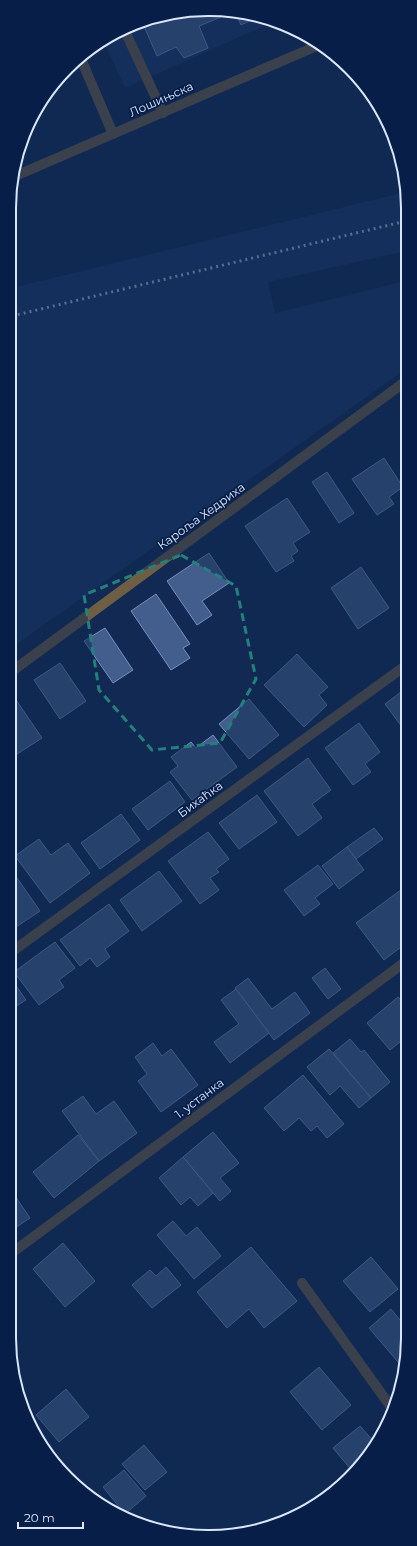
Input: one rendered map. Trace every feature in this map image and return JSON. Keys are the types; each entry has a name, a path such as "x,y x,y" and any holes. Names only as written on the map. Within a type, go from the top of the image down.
{"street":[{"path":"127,34 163,113"},
{"name":"Лошињска","path":"19,174 314,47"},
{"path":"83,63 113,134"},
{"name":"Кароља Хедриха","path":"16,668 401,385"},
{"name":"Бихаћка","path":"16,949 401,670"},
{"name":"1. устанка","path":"16,1250 401,965"},
{"path":"302,1283 389,1404"}],"highlighted area":[{"path":"181,555 236,586 256,679 220,743 152,750 99,690 84,595"}],"shaded area":[{"path":"196,16 221,16 266,25 125,88 106,46 123,36 147,26"},
{"path":"401,193 401,252 268,282 275,313 401,282 401,373 16,644 16,287"}],"building":[{"path":"196,16 220,16 199,26 208,48 184,58 176,47 157,56 144,27 171,20"},
{"path":"238,19 250,21 241,25"},
{"path":"384,458 401,484 401,488 389,497 394,504 377,515 352,479"},
{"path":"327,472 354,513 339,523 312,482"},
{"path":"287,498 310,532 293,543 298,551 291,556 294,561 276,572 245,526"},
{"path":"209,553 229,583 202,601 212,615 197,625 167,581"},
{"path":"361,567 389,608 358,629 331,588"},
{"path":"156,594 190,644 183,648 190,658 171,670 131,611"},
{"path":"105,628 133,670 113,683 84,641"},
{"path":"297,654 328,687 319,695 327,705 304,727 264,685"},
{"path":"60,663 86,701 60,719 34,680"},
{"path":"401,692 401,726 385,704"},
{"path":"249,699 279,735 249,759 219,724"},
{"path":"16,700 42,738 16,755"},
{"path":"359,723 380,752 365,764 371,772 353,785 325,748"},
{"path":"213,735 237,767 192,800 170,772 178,766 171,757 191,742 196,748"},
{"path":"308,758 331,790 312,804 322,818 298,836 264,791"},
{"path":"170,781 185,802 148,830 132,809"},
{"path":"257,795 277,822 239,849 219,823"},
{"path":"121,814 140,840 100,869 81,843"},
{"path":"374,828 383,839 356,859 347,847"},
{"path":"208,832 229,859 216,869 219,872 210,878 219,890 200,904 168,861"},
{"path":"39,839 51,855 68,843 90,873 50,903 16,855"},
{"path":"347,847 364,870 339,889 322,866"},
{"path":"318,865 333,884 315,898 320,904 304,916 284,890"},
{"path":"159,871 182,901 142,931 120,900"},
{"path":"16,876 40,911 16,927"},
{"path":"401,890 401,947 384,960 356,923"},
{"path":"109,904 129,931 105,949 110,957 97,967 90,958 80,966 60,940"},
{"path":"55,942 75,968 59,980 64,987 39,1005 16,975 16,971"},
{"path":"325,968 341,989 328,999 312,978"},
{"path":"248,978 272,1009 295,992 310,1013 274,1040 235,988"},
{"path":"16,986 26,1000 16,1006"},
{"path":"236,989 269,1033 230,1063 214,1042 239,1024 221,1000"},
{"path":"398,997 401,1000 401,1041 390,1050 367,1023"},
{"path":"350,1039 361,1052 364,1050 390,1082 371,1098 333,1053"},
{"path":"153,1043 162,1056 171,1049 198,1085 161,1112 138,1081 147,1074 135,1057"},
{"path":"329,1049 371,1098 359,1108 340,1086 330,1095 307,1067"},
{"path":"303,1075 344,1124 327,1138 317,1126 311,1131 299,1118 284,1131 264,1108"},
{"path":"83,1096 96,1114 114,1101 137,1133 99,1161 62,1111"},
{"path":"213,1132 239,1163 220,1178 231,1191 220,1201 183,1157"},
{"path":"78,1135 99,1161 54,1198 33,1172"},
{"path":"183,1157 213,1193 198,1206 190,1197 181,1205 159,1178"},
{"path":"16,1197 30,1218 16,1227"},
{"path":"173,1221 186,1236 197,1227 221,1256 194,1279 157,1235"},
{"path":"63,1243 95,1281 65,1307 33,1269"},
{"path":"251,1247 297,1301 264,1328 249,1309 227,1328 197,1292"},
{"path":"371,1257 398,1289 370,1312 343,1281"},
{"path":"166,1267 181,1285 152,1308 132,1285 150,1270 156,1276"},
{"path":"391,1309 401,1321 401,1350 399,1363 369,1328"},
{"path":"319,1367 351,1405 322,1430 290,1392"},
{"path":"66,1389 89,1417 59,1442 36,1415"},
{"path":"360,1426 372,1439 350,1468 333,1448"},
{"path":"144,1445 167,1472 145,1490 122,1464"},
{"path":"124,1470 146,1496 127,1512 121,1509 103,1487"}],"railway":[{"path":"16,315 401,222"}]}
